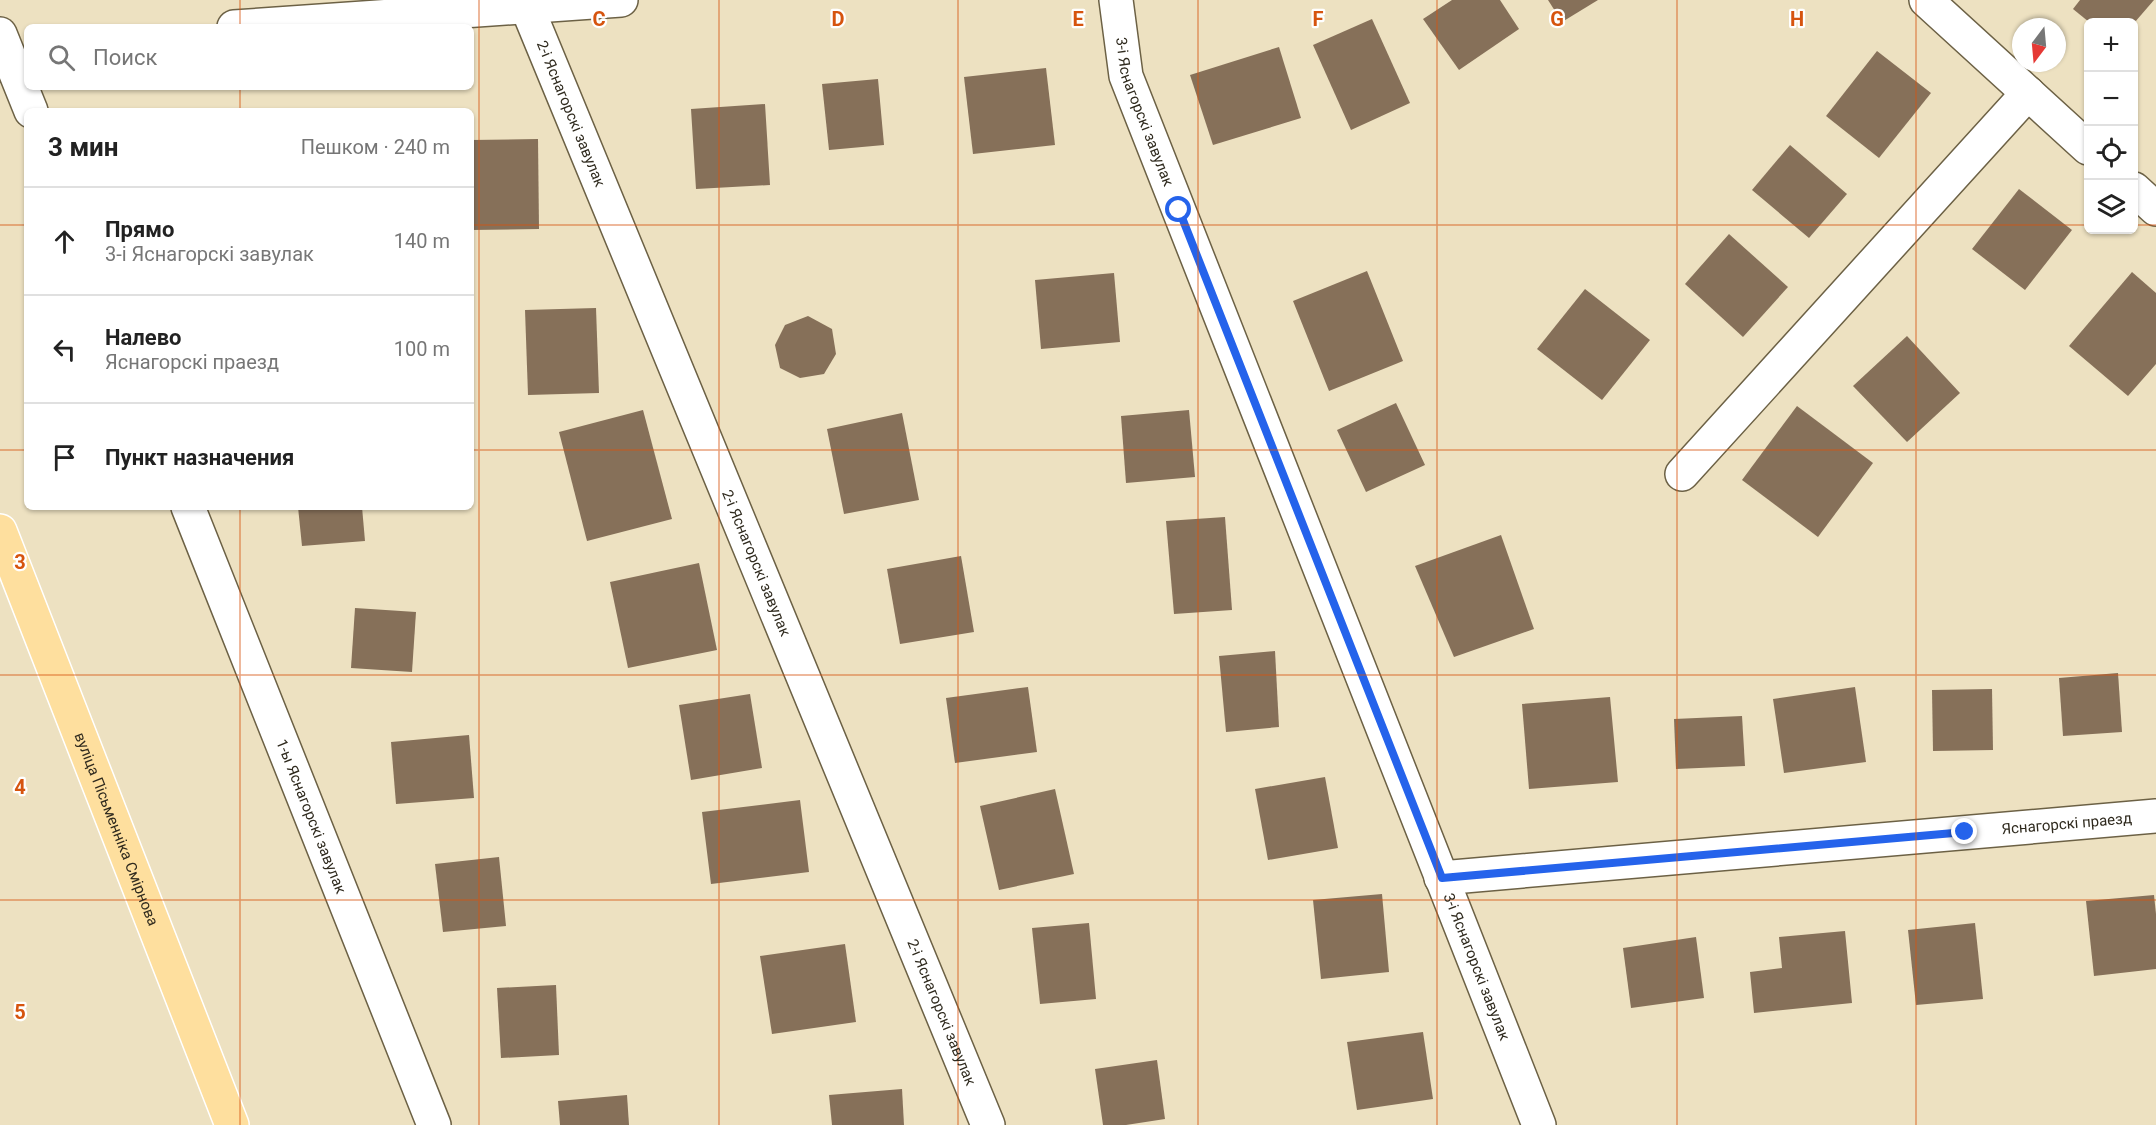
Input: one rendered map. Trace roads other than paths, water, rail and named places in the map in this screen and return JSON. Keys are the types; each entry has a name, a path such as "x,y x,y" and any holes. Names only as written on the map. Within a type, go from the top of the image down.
{"main road":[{"name":"вуліца Пісьменніка Смірнова","path":"0,531 232,1125"}],"street":[{"path":"270,24 525,3 621,0"},
{"name":"3-і Яснагорскі завулак","path":"1116,0 1126,76 1539,1125"},
{"path":"1926,0 2084,144"},
{"name":"2-і Яснагорскі завулак","path":"525,3 987,1125"},
{"path":"8,40 24,89"},
{"path":"24,90 30,108"},
{"path":"1682,474 2028,93"},
{"path":"2138,193 2156,209"},
{"name":"1-ы Яснагорскі завулак","path":"189,510 434,1125"},
{"name":"Яснагорскі праезд","path":"1442,878 2156,816"}]}
